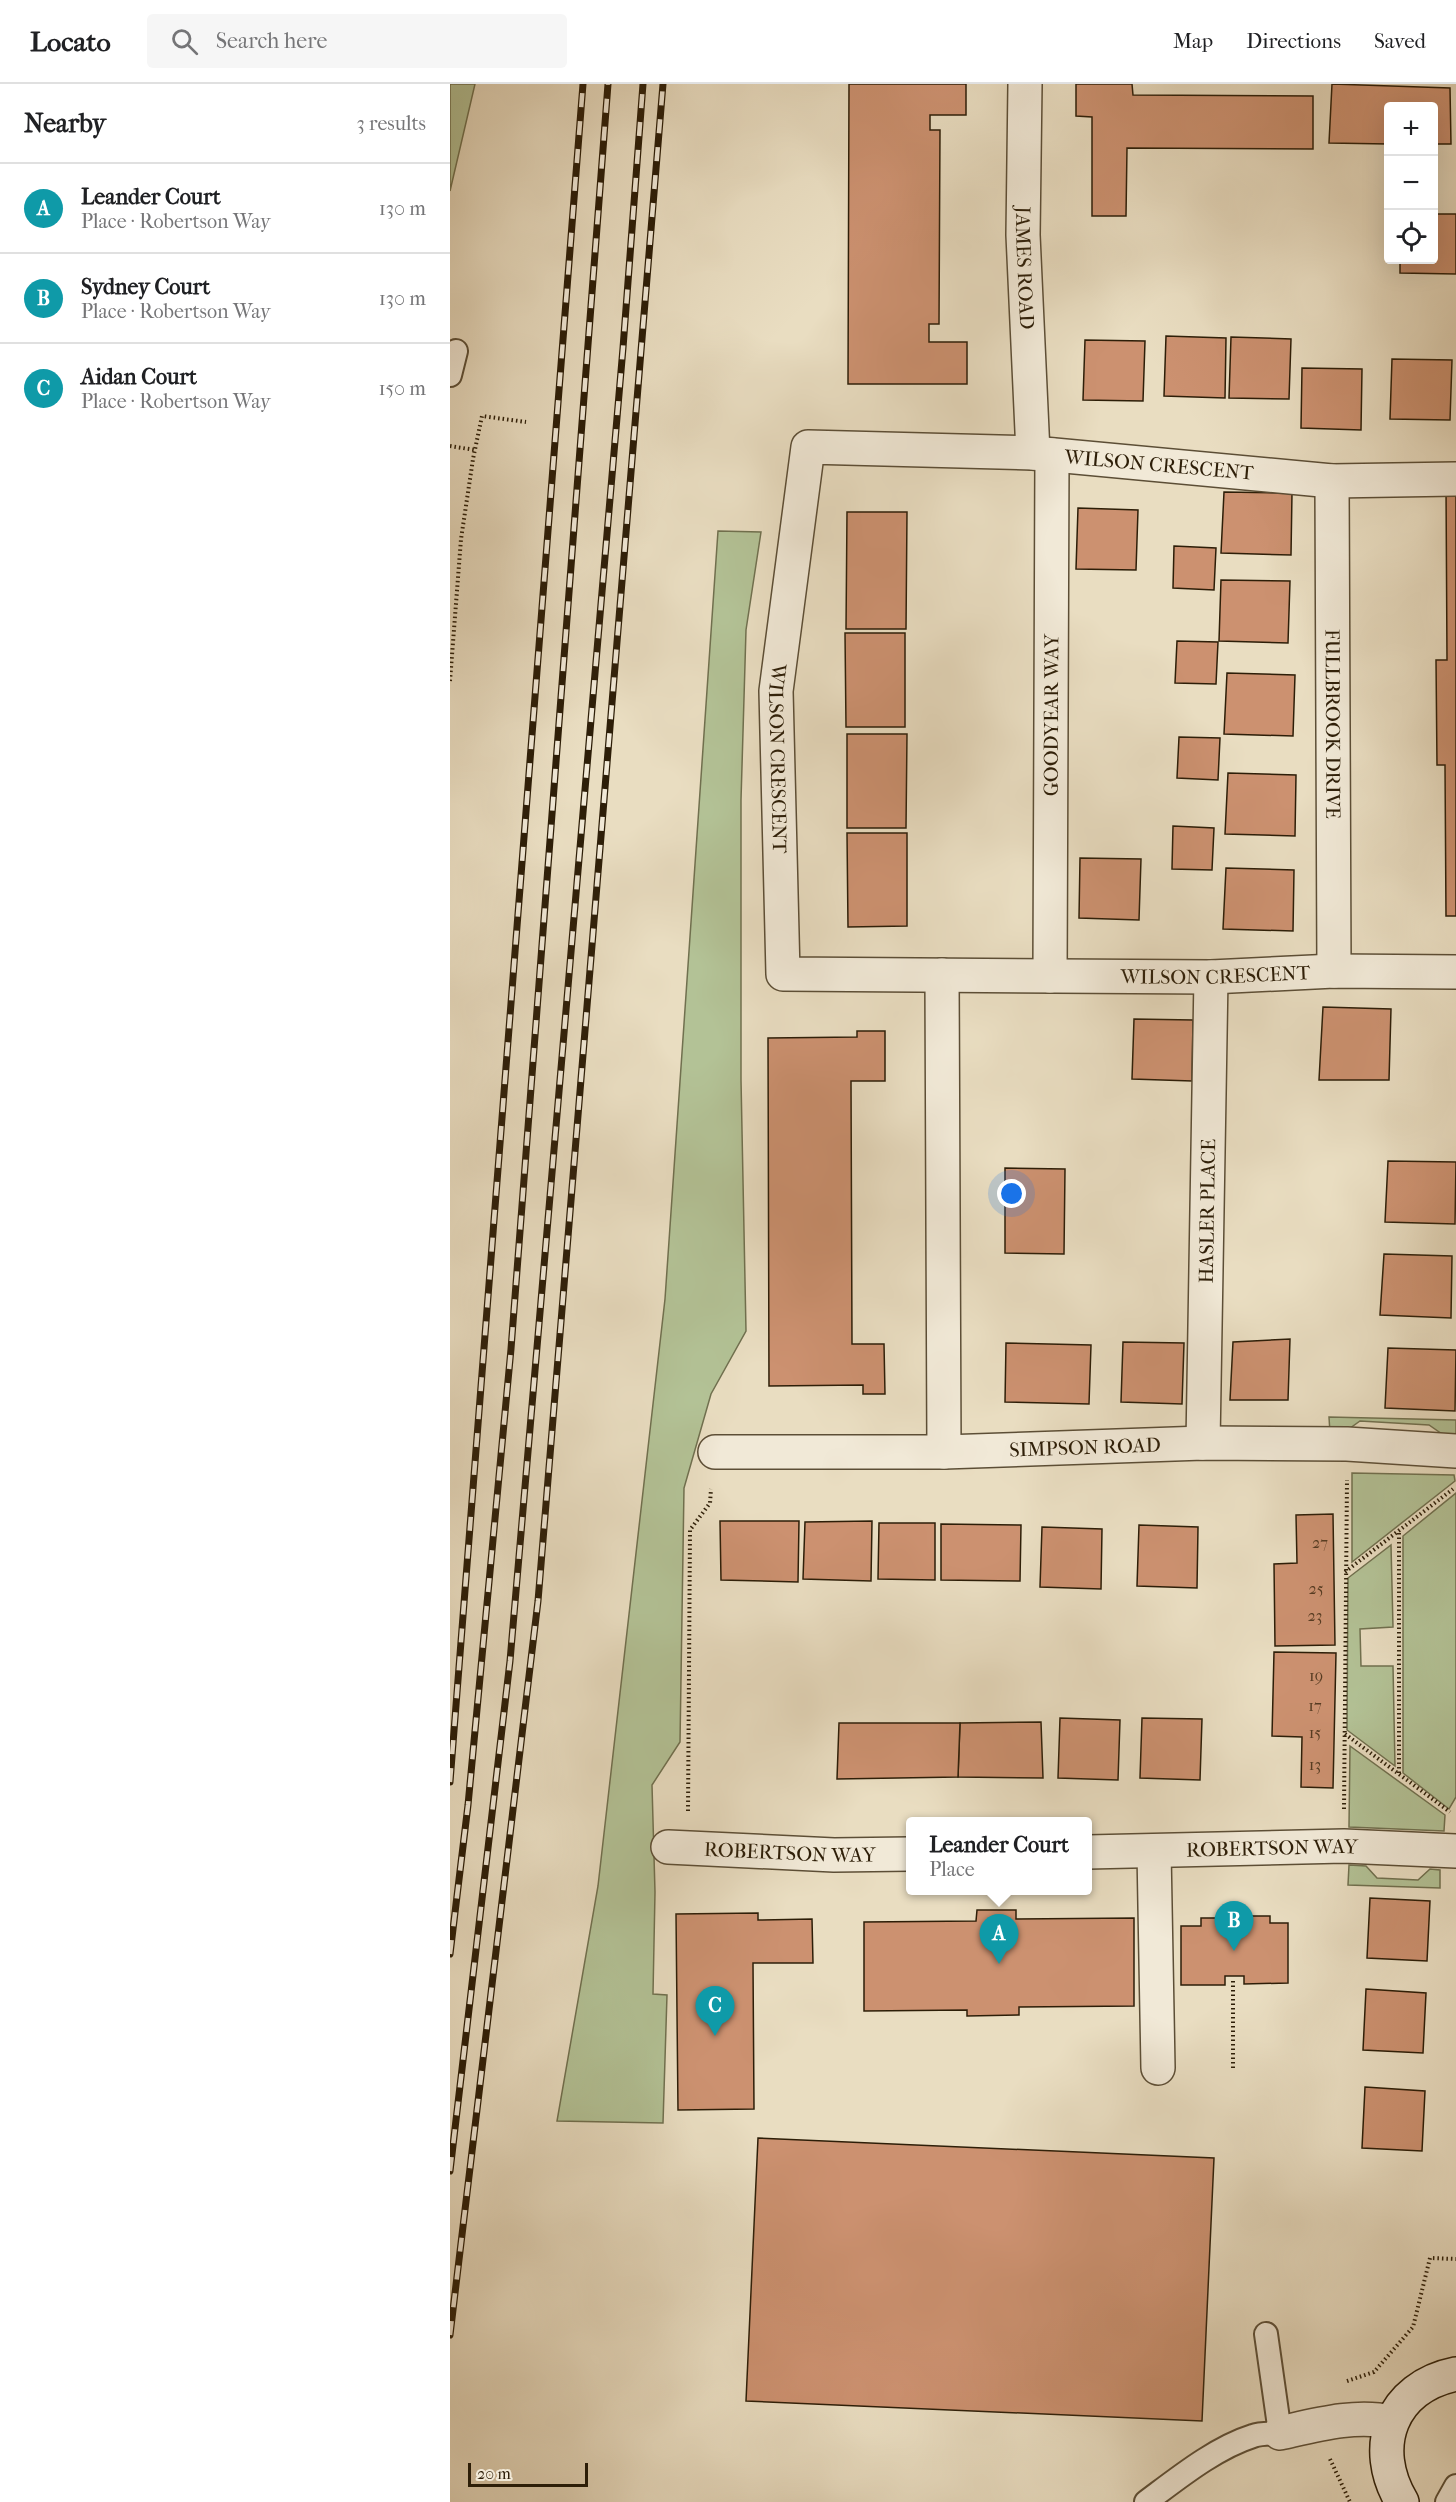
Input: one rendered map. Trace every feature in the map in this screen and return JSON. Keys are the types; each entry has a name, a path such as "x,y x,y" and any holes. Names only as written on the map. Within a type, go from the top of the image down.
{"street":[{"name":"JAMES ROAD","path":"1025,84 1023,235 1043,454"},
{"name":"WILSON CRESCENT","path":"1332,481 1043,454 808,447 776,691 783,974 1211,977 1334,971"},
{"name":"GOODYEAR WAY","path":"1043,454 1050,976"},
{"path":"1332,481 1456,479"},
{"name":"FULLBROOK DRIVE","path":"1332,481 1334,971"},
{"path":"1334,971 1456,972"},
{"path":"942,975 944,1452"},
{"name":"HASLER PLACE","path":"1203,1443 1211,977"},
{"name":"SIMPSON ROAD","path":"715,1452 944,1452 1203,1443 1347,1444 1456,1451"},
{"name":"ROBERTSON WAY","path":"1092,1852 1344,1846 1456,1851"},
{"name":"ROBERTSON WAY","path":"677,1847 834,1855 906,1854"},
{"path":"1154,1851 1158,2068"},
{"path":"1402,2502 1391,2484 1386,2462 1391,2422 1399,2409 1419,2388 1438,2378 1456,2374"},
{"path":"1280,2433 1326,2423 1373,2418 1391,2422"}],"lane":[{"path":"450,375 456,351"},
{"path":"1146,2502 1182,2475 1218,2453 1254,2436 1280,2433 1266,2334"},
{"path":"1447,2502 1456,2486"}],"path":[{"path":"450,681 461,539 482,416 526,422"},
{"path":"450,446 475,450"},
{"path":"1344,1846 1344,1572 1347,1444"},
{"path":"677,1847 689,1791 690,1530 710,1503 715,1452"},
{"path":"1344,1572 1456,1487"},
{"path":"1398,1533 1399,1776"},
{"path":"1344,1733 1350,1740 1453,1814"},
{"path":"1233,1980 1233,2068"},
{"path":"1341,2383 1374,2372 1413,2326 1430,2258 1456,2259"},
{"path":"1325,2450 1350,2502"}],"green space":[{"path":"450,84 475,84 450,191"},
{"path":"718,531 761,532 746,630 741,800 741,1080 746,1331 711,1394 684,1488 680,1742 652,1785 655,1892 653,1994 667,1995 663,2123 557,2121 598,1886 665,1299"},
{"path":"1329,1417 1456,1420 1456,1436 1445,1436 1429,1425 1360,1421 1346,1431 1330,1433"},
{"path":"1352,1473 1454,1475 1455,1481 1352,1562"},
{"path":"1456,1493 1456,1797 1449,1809 1403,1773 1403,1536"},
{"path":"1391,1545 1393,1627 1360,1629 1361,1666 1393,1666 1395,1766 1347,1730 1348,1578"},
{"path":"1350,1746 1445,1815 1444,1831 1349,1827"},
{"path":"1349,1865 1366,1866 1377,1878 1418,1880 1430,1869 1440,1870 1440,1888 1348,1885"}],"building":[{"path":"849,84 966,84 966,115 930,115 930,130 940,130 939,324 929,324 929,342 967,342 967,384 848,384"},
{"path":"1076,84 1132,84 1133,95 1313,96 1313,149 1127,148 1126,216 1092,216 1092,117 1076,116"},
{"path":"1332,84 1450,88 1451,144 1438,144 1438,102 1384,102 1384,144 1329,143"},
{"path":"1438,214 1456,214 1456,274 1400,273 1400,264 1438,264"},
{"path":"1166,336 1226,338 1225,398 1164,396"},
{"path":"1231,337 1291,339 1289,399 1229,398"},
{"path":"1085,340 1145,341 1143,401 1083,400"},
{"path":"1392,359 1452,360 1450,420 1390,419"},
{"path":"1302,368 1362,369 1361,430 1301,428"},
{"path":"1446,486 1456,486 1456,916 1446,916 1445,765 1437,765 1436,660 1447,660"},
{"path":"1224,492 1292,493 1291,555 1221,553"},
{"path":"1078,508 1138,510 1136,570 1076,569"},
{"path":"847,512 907,512 906,629 846,629"},
{"path":"1174,546 1216,548 1214,590 1173,588"},
{"path":"1221,580 1290,581 1288,643 1219,641"},
{"path":"845,633 905,633 905,727 846,727"},
{"path":"1177,641 1218,642 1216,684 1175,683"},
{"path":"1227,673 1295,675 1293,736 1224,734"},
{"path":"847,734 907,734 906,828 847,828"},
{"path":"1179,737 1220,738 1218,780 1177,778"},
{"path":"1228,773 1296,775 1295,836 1225,834"},
{"path":"1173,826 1214,828 1212,870 1172,869"},
{"path":"847,833 907,833 907,926 848,927"},
{"path":"1080,858 1141,859 1139,920 1079,918"},
{"path":"1226,868 1294,870 1293,931 1223,929"},
{"path":"1323,1007 1391,1009 1389,1080 1319,1080"},
{"path":"1134,1019 1193,1020 1192,1081 1132,1079"},
{"path":"857,1031 885,1031 885,1081 851,1081 852,1344 884,1344 885,1394 863,1394 863,1385 769,1386 768,1038 857,1037"},
{"path":"1388,1161 1456,1162 1455,1224 1385,1222"},
{"path":"1005,1168 1065,1169 1064,1254 1005,1253"},
{"path":"1384,1254 1452,1256 1451,1318 1380,1315"},
{"path":"1290,1339 1288,1400 1230,1400 1233,1342"},
{"path":"1123,1342 1184,1343 1182,1404 1121,1402"},
{"path":"1006,1343 1091,1345 1089,1404 1005,1402"},
{"path":"1388,1348 1456,1350 1455,1411 1385,1408"},
{"path":"1333,1514 1335,1645 1275,1646 1274,1564 1297,1563 1296,1515"},
{"path":"720,1521 799,1521 798,1582 721,1580"},
{"path":"872,1521 871,1581 803,1579 805,1522"},
{"path":"879,1523 935,1523 935,1580 878,1579"},
{"path":"941,1524 1021,1525 1020,1581 941,1580"},
{"path":"1139,1525 1198,1527 1197,1588 1137,1586"},
{"path":"1042,1527 1102,1529 1101,1589 1040,1587"},
{"path":"1274,1652 1336,1653 1333,1788 1301,1787 1302,1737 1272,1736"},
{"path":"1060,1718 1120,1720 1118,1780 1058,1778"},
{"path":"1142,1718 1202,1719 1200,1780 1140,1778"},
{"path":"1041,1722 1043,1778 958,1777 960,1723"},
{"path":"839,1723 960,1723 958,1777 837,1779"},
{"path":"1370,1898 1430,1901 1427,1961 1367,1958"},
{"path":"977,1910 1016,1910 1016,1919 1134,1918 1134,2006 1019,2007 1019,2015 967,2016 967,2010 864,2011 864,1922 976,1921"},
{"path":"758,1913 758,1920 812,1919 813,1963 753,1963 754,2109 678,2110 676,1914"},
{"path":"1242,1916 1270,1916 1270,1923 1288,1923 1288,1983 1244,1984 1244,1976 1225,1976 1225,1985 1181,1985 1181,1926 1201,1926 1201,1918 1225,1918 1225,1925 1242,1925"},
{"path":"1366,1989 1426,1993 1423,2053 1363,2050"},
{"path":"1365,2087 1425,2091 1422,2151 1362,2148"},
{"path":"758,2138 1214,2158 1202,2421 746,2401"}],"railway":[{"path":"450,1782 583,84"},
{"path":"450,1954 468,1805 511,1349 608,84"},
{"path":"450,2171 510,1661 623,348 643,84"},
{"path":"450,2335 538,1601 663,84"}],"place":[{"name":"Sydney Court","path":"1234,1951"},
{"name":"Leander Court","path":"999,1964"},
{"name":"Aidan Court","path":"715,2036"}]}
